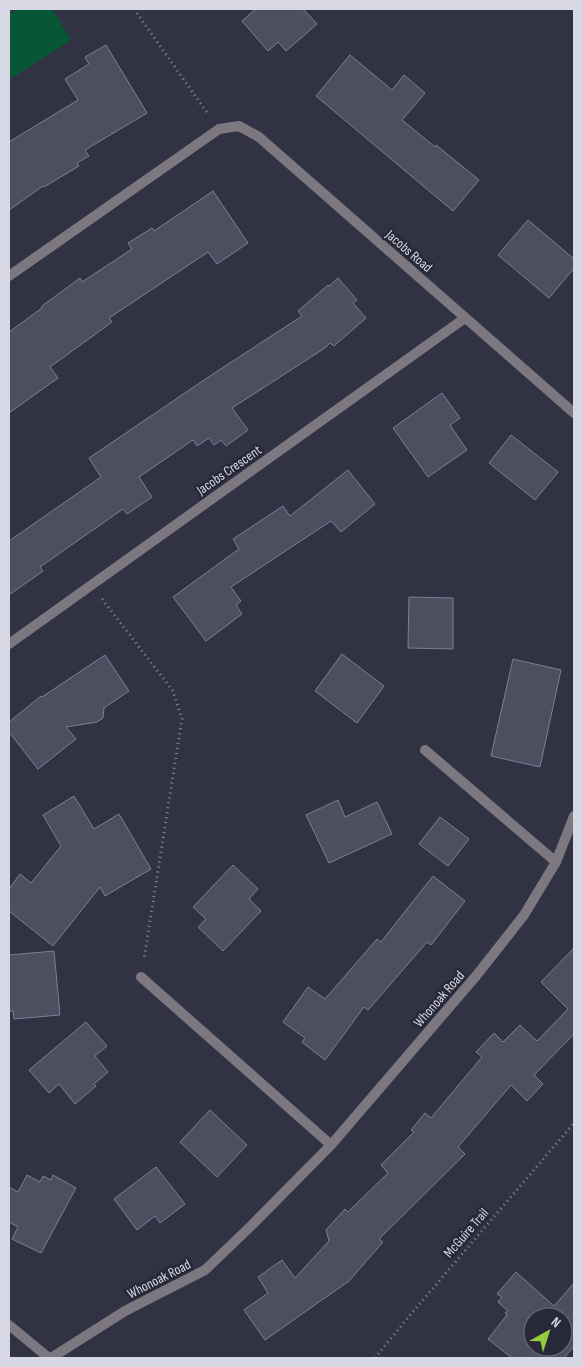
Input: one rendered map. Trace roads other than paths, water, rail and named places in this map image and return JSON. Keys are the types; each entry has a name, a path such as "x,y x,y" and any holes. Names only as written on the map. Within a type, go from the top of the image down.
{"street":[{"name":"Jacobs Road","path":"9,276 219,129 238,126 258,137 574,413"},
{"name":"Jacobs Crescent","path":"9,644 466,318"},
{"path":"425,750 556,862"},
{"name":"Whonoak Road","path":"50,1358 125,1311 205,1270 331,1145 476,976 524,915 556,862 574,816"},
{"path":"141,977 331,1145"},
{"path":"9,1325 50,1358"}]}
